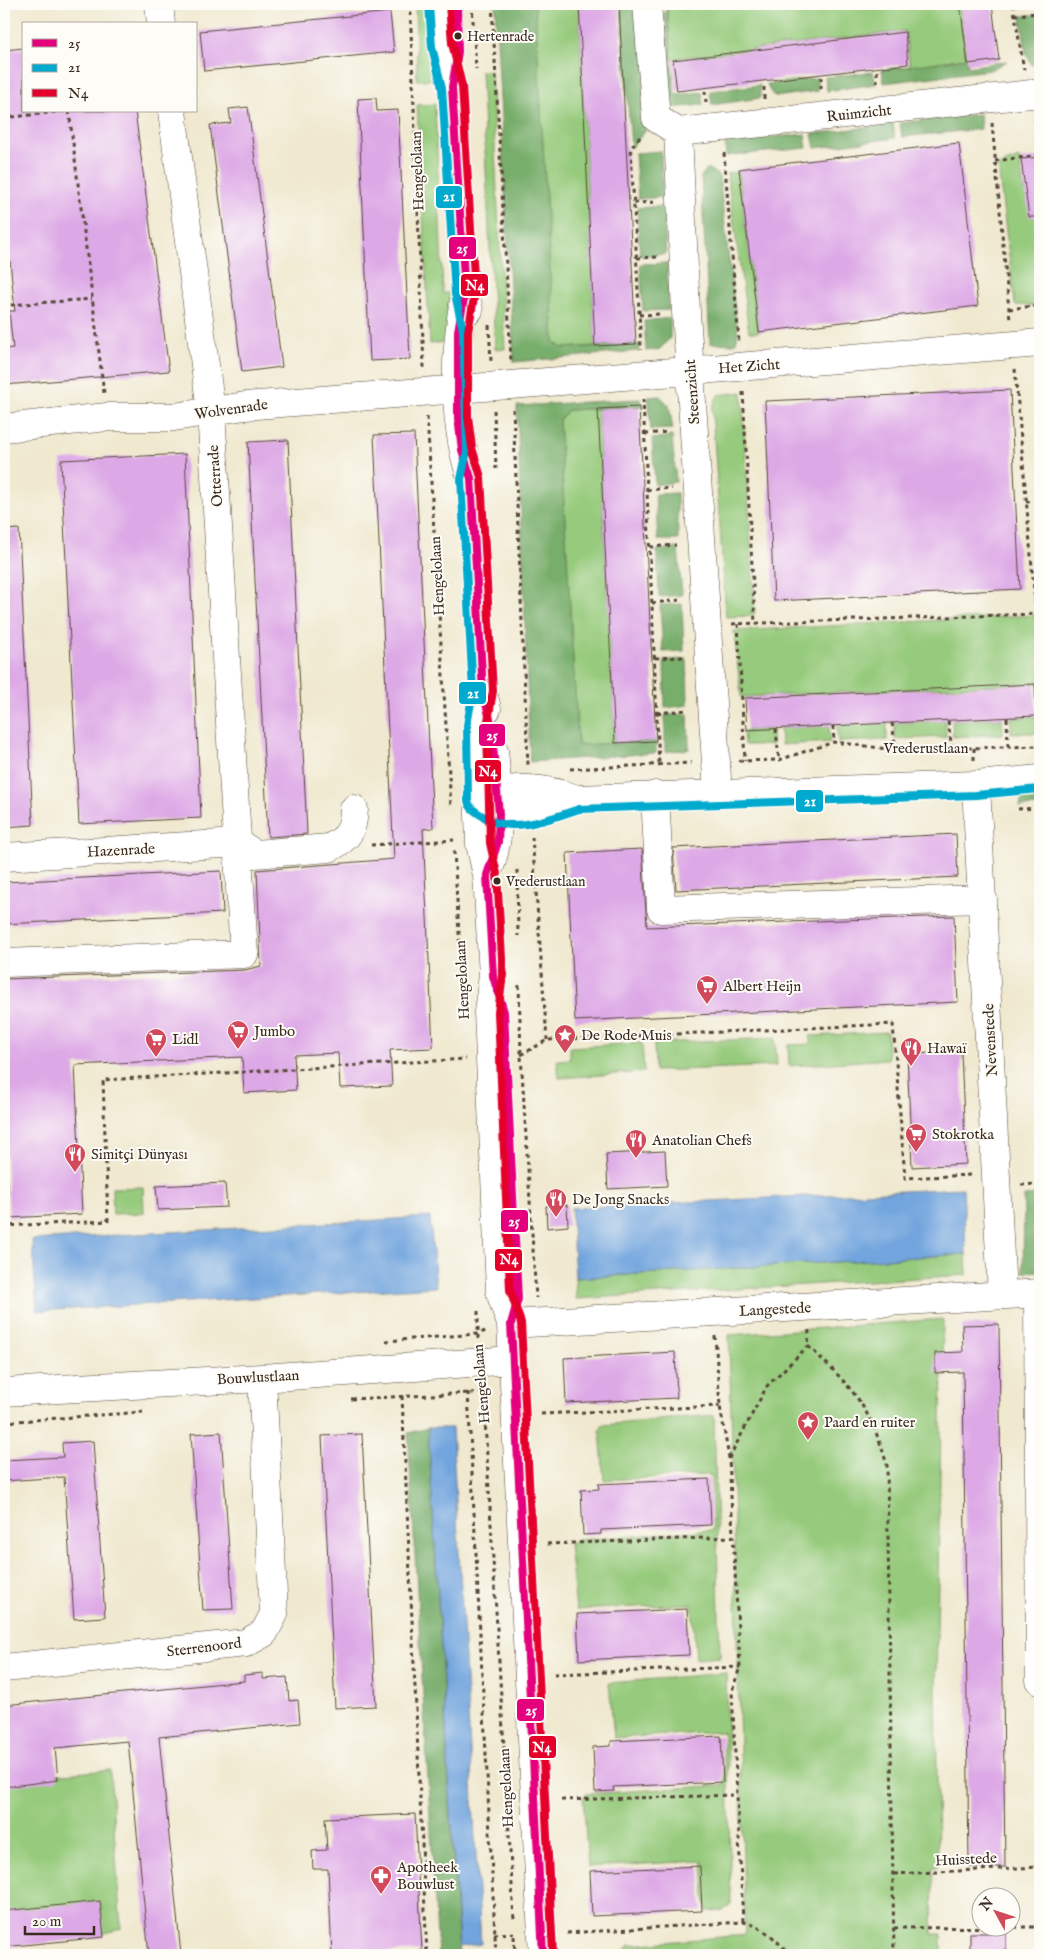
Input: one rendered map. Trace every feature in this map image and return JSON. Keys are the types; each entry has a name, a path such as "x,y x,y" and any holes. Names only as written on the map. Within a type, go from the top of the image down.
{"street":[{"path":"159,4 161,22"},
{"name":"Hengelolaan","path":"439,4 442,45 452,87 465,293 458,331 466,388 462,450 471,478 483,692 491,723 492,801 480,844 487,875 493,976 488,1012 500,1292 511,1324 542,1944"},
{"name":"Hengelolaan","path":"452,87 458,52 457,4"},
{"name":"Steenzicht","path":"647,4 667,125 690,370 718,793"},
{"name":"Ruimzicht","path":"667,125 1018,96"},
{"name":"Otterrade","path":"4,963 244,954 211,411 172,112"},
{"name":"Het Zicht","path":"466,388 1012,346 1040,342"},
{"name":"Wolvenrade","path":"4,428 107,417 174,417 245,406 466,388"},
{"path":"492,801 524,813 552,808 577,799 655,794 976,785 1040,779"},
{"name":"Nevenstede","path":"976,785 1002,1295"},
{"path":"655,794 661,909 983,899"},
{"path":"238,843 255,854 329,848 340,842 354,825 354,809"},
{"name":"Hazenrade","path":"4,857 238,843"},
{"path":"1039,1293 1040,1680"},
{"name":"Langestede","path":"511,1324 810,1308 1039,1293"},
{"name":"Bouwlustlaan","path":"4,1392 262,1378 512,1360"},
{"name":"Sterrenoord","path":"4,1668 246,1643 264,1633 274,1614 262,1378"}],"path":[{"name":"Hengelolaan","path":"410,4 425,391 451,812"},
{"path":"1013,4 1024,73 1018,96 995,160 1036,614 1040,695"},
{"path":"1014,15 1040,13"},
{"path":"995,160 1039,155 1018,96"},
{"path":"4,118 56,112"},
{"path":"69,112 107,417"},
{"path":"660,765 632,148 667,125"},
{"path":"4,301 10,306 92,298"},
{"path":"1009,309 1040,306"},
{"path":"1026,502 1040,500"},
{"path":"707,625 1036,614"},
{"path":"738,624 745,761"},
{"path":"1007,718 1008,747"},
{"path":"948,721 952,749"},
{"path":"892,723 896,750"},
{"path":"833,726 834,742"},
{"path":"776,729 778,760"},
{"name":"Vrederustlaan","path":"566,769 778,760 834,742 896,750 1040,746"},
{"path":"523,766 529,768"},
{"name":"Hengelolaan","path":"452,830 463,1002"},
{"path":"531,832 547,1040"},
{"path":"329,848 453,840"},
{"path":"521,1055 547,1040 893,1024 905,1178 997,1174"},
{"path":"466,1050 467,1069"},
{"path":"4,1226 108,1221 103,1080 466,1059"},
{"name":"Hengelolaan","path":"478,1307 477,1334 482,1362 515,1955"},
{"path":"729,1458 767,1386 808,1346 810,1308"},
{"path":"714,1312 720,1406 729,1458 740,1667 732,1691 743,1922"},
{"path":"808,1346 858,1396 870,1416 887,1465 894,1955"},
{"path":"468,1392 496,1955"},
{"path":"402,1396 427,1955"},
{"path":"540,1414 720,1406"},
{"path":"547,1544 732,1536"},
{"path":"554,1674 740,1667"},
{"path":"561,1800 737,1795"},
{"name":"Huisstede","path":"894,1874 1040,1867"},
{"path":"494,1934 514,1933 542,1944 743,1922 753,1924 780,1944 789,1955"},
{"path":"894,1928 1040,1927"}],"green space":[{"path":"415,4 428,9 440,79 417,80"},
{"path":"495,4 535,4 554,342 562,348 640,344 639,351 514,362"},
{"path":"535,4 579,4 595,346 562,348 554,342"},
{"path":"621,4 647,4 656,118 631,148"},
{"path":"684,4 959,4 966,58 910,67 905,31 672,59 667,9"},
{"path":"667,9 675,95 702,92 703,105 670,108 658,22"},
{"path":"1040,14 1040,64 1032,65 1026,54 1021,16"},
{"path":"966,58 968,67 1007,61 990,70 884,83 882,70"},
{"path":"481,71 491,71 505,349 495,349"},
{"path":"873,72 876,84 827,91 825,77"},
{"path":"817,78 818,91 775,97 767,84"},
{"path":"760,85 760,98 712,105 710,91"},
{"path":"435,104 443,293 452,293 448,342 430,344 417,105"},
{"path":"980,114 981,129 902,137 900,123"},
{"path":"893,124 895,138 815,148 812,134"},
{"path":"805,134 807,148 726,156 725,142"},
{"path":"661,151 663,197 638,199 635,153"},
{"path":"1019,158 1024,192 1040,190 1040,272 1035,273 1037,306 1015,305 998,166"},
{"path":"708,168 719,176 738,335 735,344 710,343 701,176"},
{"path":"739,172 759,332 749,332 727,173"},
{"path":"664,206 666,254 640,256 637,208"},
{"path":"667,263 669,310 643,311 640,264"},
{"path":"670,318 670,338 660,349 646,351 644,321"},
{"path":"742,392 755,613 748,616 726,617 712,408 718,395"},
{"path":"660,396 669,405 673,429 651,430 648,397"},
{"path":"640,399 643,406 568,410 559,420 578,745 656,741 656,753 530,762 517,406"},
{"path":"598,409 615,743 578,745 559,420 568,410"},
{"path":"672,436 676,482 655,485 652,439"},
{"path":"677,493 678,540 658,540 655,494"},
{"path":"678,548 682,595 659,597 657,550"},
{"path":"682,604 684,651 663,652 660,605"},
{"path":"1036,615 1040,683 741,697 734,631"},
{"path":"687,659 688,705 665,708 664,660"},
{"path":"688,714 689,749 665,752 665,715"},
{"path":"1040,716 1040,733 1011,733 1011,718"},
{"path":"1002,718 1003,734 953,737 952,720"},
{"path":"945,720 946,737 895,739 895,723"},
{"path":"887,723 887,740 838,742 837,725"},
{"path":"829,726 830,742 781,745 780,728"},
{"path":"772,729 772,745 744,745 743,731"},
{"path":"1040,791 1040,806 1020,807 1022,792"},
{"path":"887,1032 888,1059 789,1066 788,1045 810,1044 810,1036"},
{"path":"775,1038 777,1066 655,1071 654,1043"},
{"path":"642,1043 644,1072 559,1078 557,1060 570,1059 570,1047"},
{"path":"143,1187 144,1213 113,1214 112,1188"},
{"path":"1040,1195 1040,1271 1023,1272 1024,1196"},
{"path":"966,1254 967,1275 576,1299 575,1278"},
{"path":"943,1319 936,1687 938,1867 933,1867 932,1934 942,1934 942,1955 627,1955 627,1948 630,1945 745,1935 729,1335"},
{"path":"714,1415 720,1657 696,1659 692,1604 576,1610 569,1544 578,1540 713,1530 711,1475 604,1480 600,1430 603,1425"},
{"path":"428,1428 459,1955 438,1955 408,1433"},
{"path":"726,1673 731,1905 724,1910 706,1911 703,1861 588,1867 583,1797 586,1794 725,1785 723,1732 614,1738 609,1683"},
{"path":"110,1770 121,1929 97,1935 4,1944 4,1779"}],"water":[{"path":"963,1188 966,1254 575,1278 571,1208"},
{"path":"430,1217 436,1287 37,1311 32,1240"},
{"path":"428,1428 452,1428 481,1944 459,1947"}],"building":[{"path":"579,4 619,4 636,344 595,346"},
{"path":"960,4 992,4 999,60 968,64"},
{"path":"390,12 394,52 204,71 200,31"},
{"path":"905,32 908,64 677,91 673,60"},
{"path":"22,48 22,112 135,112 169,371 4,385 4,349 13,348 9,311 15,311 4,199 4,50"},
{"path":"376,98 377,111 398,110 410,359 370,361 358,99"},
{"path":"248,107 282,367 242,372 210,125 231,123 229,109"},
{"path":"959,143 978,306 759,332 739,169"},
{"path":"1040,157 1040,217 1029,217 1021,159"},
{"path":"1010,390 1020,589 774,601 765,401"},
{"path":"639,407 656,741 615,743 598,409"},
{"path":"414,434 433,828 423,829 433,1048 390,1050 392,1086 340,1088 338,1053 294,1055 296,1090 244,1093 242,1057 75,1065 82,1214 9,1218 4,1106 4,979 245,970 261,966 257,870 394,859 374,435"},
{"path":"288,440 307,834 268,837 248,442"},
{"path":"185,454 201,818 79,824 61,460"},
{"path":"19,529 33,825 4,827 4,530"},
{"path":"1035,684 1036,716 747,730 745,698"},
{"path":"956,834 958,877 676,890 673,848"},
{"path":"642,849 647,927 954,916 958,1002 575,1021 567,853"},
{"path":"221,871 223,913 4,924 4,882"},
{"path":"961,1052 966,1164 912,1167 907,1054"},
{"path":"665,1151 667,1186 608,1189 606,1154"},
{"path":"225,1183 227,1207 158,1210 156,1186"},
{"path":"567,1205 568,1226 547,1228 546,1206"},
{"path":"999,1324 1005,1867 969,1867 963,1372 935,1373 935,1353 963,1352 962,1325"},
{"path":"675,1352 677,1398 566,1403 564,1358"},
{"path":"221,1432 233,1609 203,1610 191,1434"},
{"path":"362,1434 376,1706 335,1708 322,1436"},
{"path":"93,1441 105,1617 74,1619 64,1477 4,1481 4,1460 63,1457 62,1443"},
{"path":"709,1479 711,1525 601,1530 601,1534 583,1535 581,1490 599,1489 598,1484"},
{"path":"687,1609 689,1655 579,1660 577,1614"},
{"path":"263,1673 263,1679 287,1677 289,1701 298,1700 300,1723 159,1737 181,1955 149,1955 128,1741 55,1748 58,1780 4,1787 4,1705 244,1681 244,1675"},
{"path":"721,1736 723,1782 613,1787 614,1791 595,1792 593,1747 611,1746 611,1741"},
{"path":"415,1814 422,1951 332,1955 328,1869 313,1869 312,1851 327,1850 325,1818"},
{"path":"700,1866 702,1911 592,1916 590,1871"},
{"path":"100,1901 104,1937 4,1947 4,1911"},
{"path":"970,1933 972,1933 972,1936 1006,1936 1006,1955 970,1955"}],"transit line":[{"name":"N4","path":"449,4 452,43 462,86 475,292 468,332 468,416 472,448 481,477 493,691 487,727 490,843 497,874 503,975 498,1012 510,1290 521,1323 553,1954"},
{"name":"25","path":"457,4 458,52 452,87 465,293 458,331 458,417 462,450 471,478 483,692 491,723 499,814 498,842 487,875 493,976 504,1012 518,1299 511,1324 543,1955"},
{"name":"21","path":"429,5 432,47 442,88 455,294 463,330 467,451 461,479 473,691 467,725 468,801 471,808 492,821 516,825 542,821 579,809 976,795 1040,789"}],"place":[{"name":"Hertenrade","path":"458,36"},
{"name":"Vrederustlaan","path":"497,881"},
{"name":"Albert Heijn","path":"707,1005"},
{"name":"Jumbo","path":"238,1050"},
{"name":"De Rode Muis","path":"565,1054"},
{"name":"Lidl","path":"156,1058"},
{"name":"Hawaï","path":"911,1067"},
{"name":"Stokrotka","path":"916,1153"},
{"name":"Anatolian Chefs","path":"636,1159"},
{"name":"Simitçi Dünyası","path":"75,1173"},
{"name":"De Jong Snacks","path":"556,1218"},
{"name":"Paard en ruiter","path":"808,1441"},
{"name":"Apotheek Bouwlust","path":"381,1895"}]}
